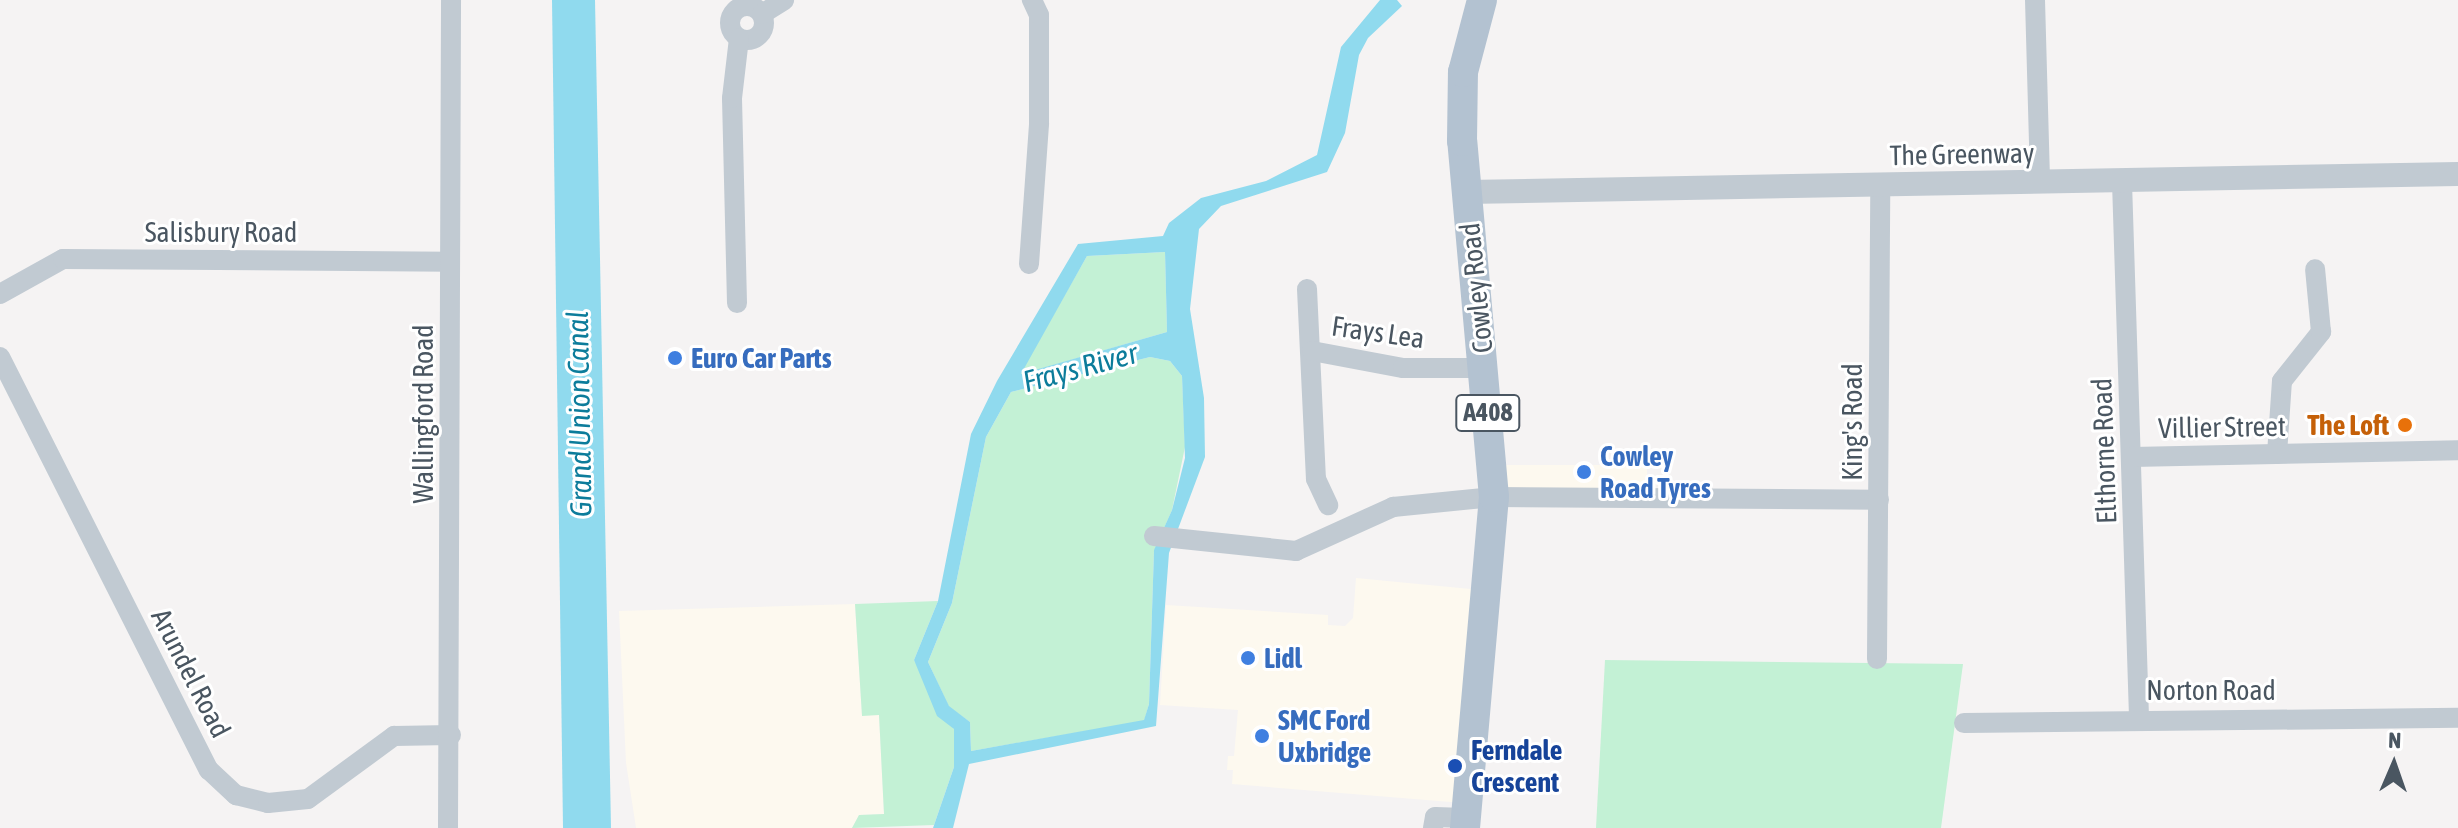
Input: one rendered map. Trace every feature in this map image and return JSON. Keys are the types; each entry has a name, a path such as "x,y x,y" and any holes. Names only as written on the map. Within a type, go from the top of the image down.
{"main road":[{"name":"Cowley Road","path":"1465,823 1494,497 1466,192 1463,72 1482,0"}],"street":[{"name":"Wallingford Road","path":"448,828 451,735 451,0"},
{"path":"762,14 784,0"},
{"path":"1029,264 1039,123 1039,15 1032,0"},
{"path":"2035,0 2040,183"},
{"path":"737,303 732,98 739,38 731,27 734,5 748,6 762,14"},
{"path":"739,38 760,35 762,14"},
{"name":"The Greenway","path":"1466,192 2458,174"},
{"name":"Elthorne Road","path":"2122,182 2139,718"},
{"name":"King's Road","path":"1877,659 1880,185"},
{"name":"Salisbury Road","path":"0,294 63,259 450,262"},
{"path":"2277,454 2282,381 2321,332 2315,269"},
{"name":"Frays Lea","path":"1307,289 1316,479 1328,505"},
{"name":"Frays Lea","path":"1312,351 1403,368 1484,368"},
{"name":"Arundel Road","path":"0,357 209,770 236,795 268,803 308,799 394,736 451,735"},
{"name":"Villier Street","path":"2132,457 2458,450"},
{"path":"1154,536 1296,551 1393,507 1494,497 1879,500"},
{"name":"Norton Road","path":"1964,723 2139,718 2458,718"},
{"name":"Cowley Road","path":"1433,828 1435,817 1465,823"}],"shaded area":[{"path":"1494,465 1647,465 1647,496 1496,495"},
{"path":"1356,578 1481,590 1463,803 1232,784 1233,770 1227,770 1228,756 1234,756 1238,710 1160,705 1166,605 1328,615 1328,625 1345,626 1353,618"},
{"path":"855,604 862,715 879,715 884,814 859,815 852,828 636,828 626,763 619,611"}],"green space":[{"path":"1165,252 1167,332 1019,375 1087,256"},
{"path":"1150,357 1170,361 1182,376 1185,447 1172,510 1154,551 1149,704 1144,721 971,751 970,722 949,707 928,662 952,603 986,437 1011,392"},
{"path":"938,601 914,660 954,729 954,767 934,825 852,828 859,815 884,814 879,715 862,716 855,604"},
{"path":"1605,660 1963,664 1941,828 1596,828"}],"water":[{"name":"Grand Union Canal","path":"552,0 595,0 611,828 563,828"},
{"name":"Frays River","path":"1380,0 1397,0 1402,6 1368,38 1359,55 1345,133 1327,172 1221,206 1199,229 1190,309 1204,398 1205,457 1169,553 1156,726 969,764 953,828 933,828 954,767 954,729 937,716 914,660 938,601 971,434 997,381 1078,244 1163,236 1169,223 1201,198 1266,181 1317,155 1341,47","holes":["1165,252 1167,332 1021,374 1087,256","1150,357 1170,361 1182,376 1185,458 1172,510 1154,550 1149,704 1144,720 971,751 970,722 949,706 928,662 952,603 986,437 1011,392"]}],"place":[{"name":"Euro Car Parts","path":"675,358"},
{"name":"The Loft","path":"2405,425"},
{"name":"Cowley Road Tyres","path":"1584,472"},
{"name":"Lidl","path":"1248,658"},
{"name":"SMC Ford Uxbridge","path":"1262,736"},
{"name":"Ferndale Crescent","path":"1455,766"}]}
